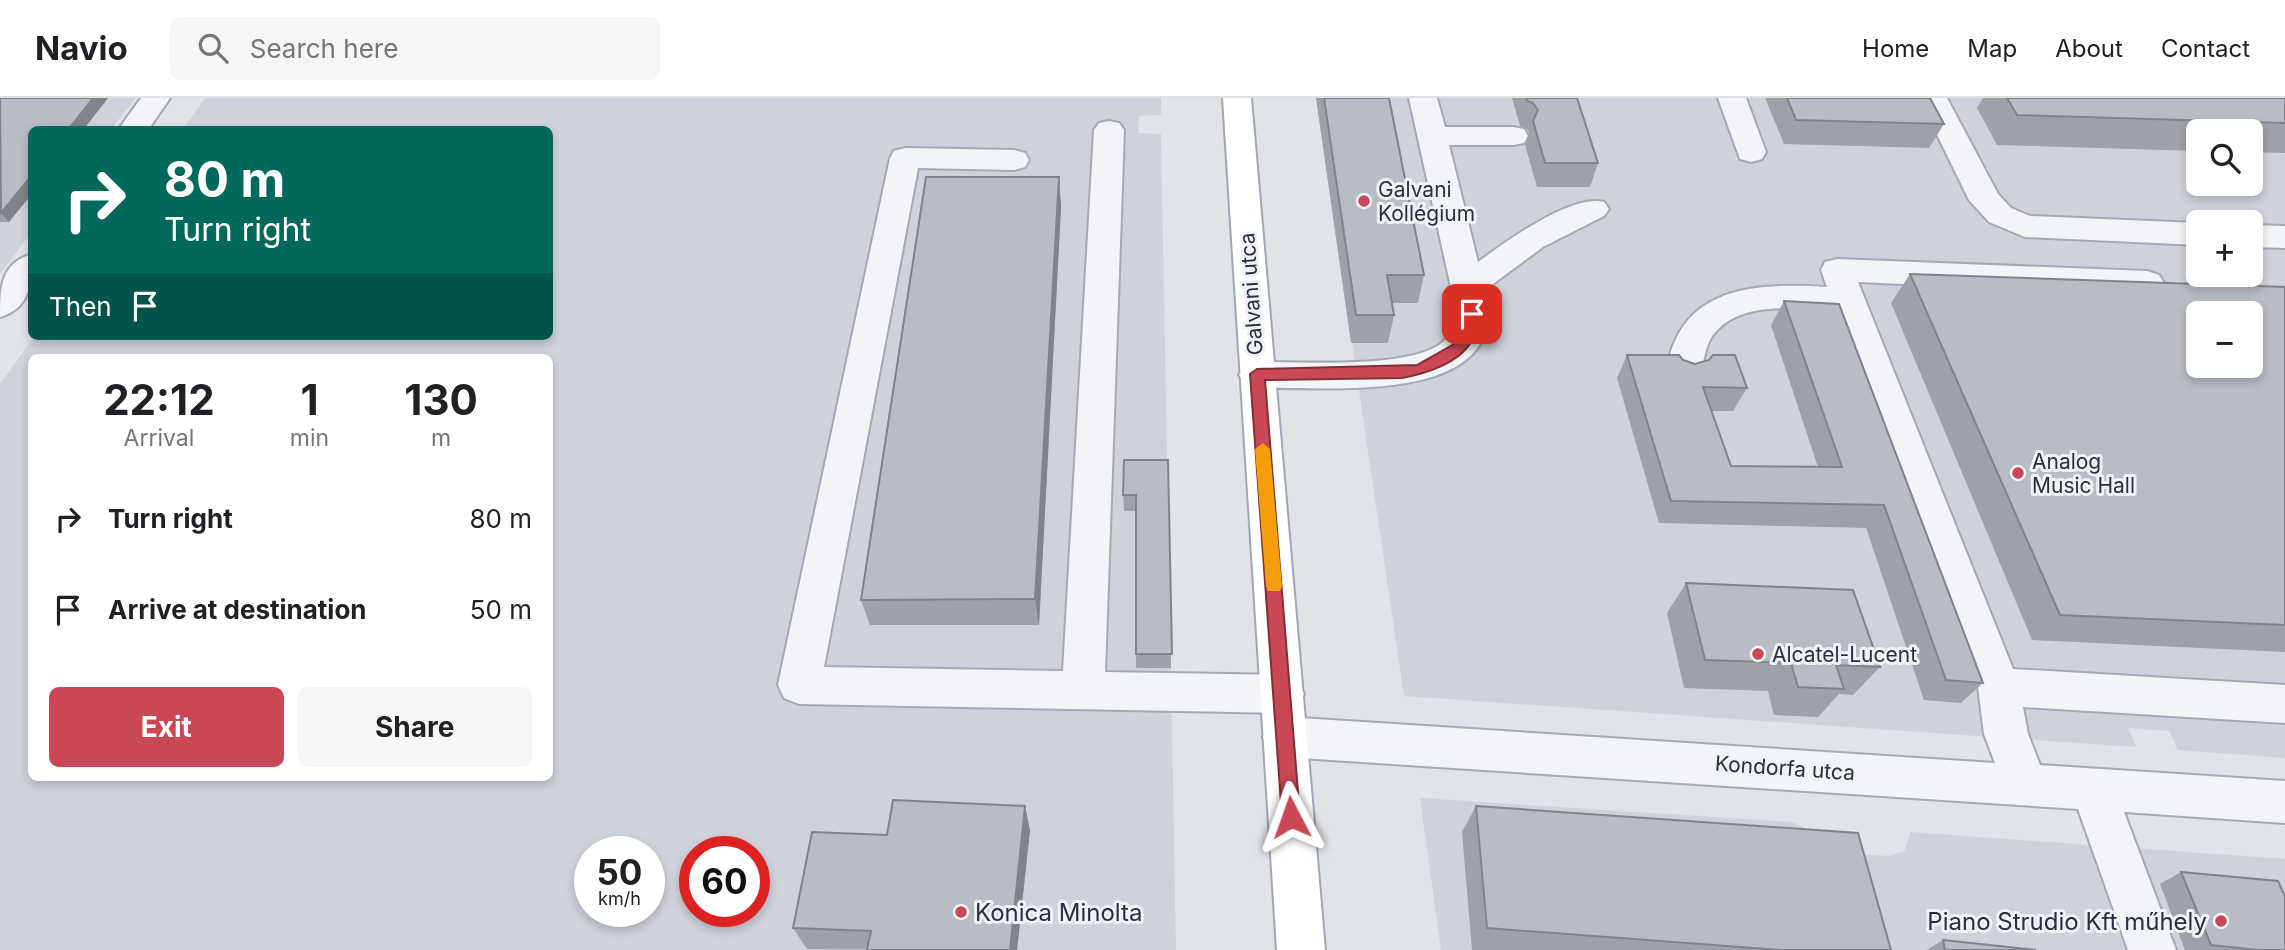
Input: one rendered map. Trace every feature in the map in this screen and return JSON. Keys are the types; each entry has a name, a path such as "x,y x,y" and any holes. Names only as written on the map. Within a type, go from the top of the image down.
{"main road":[{"name":"Galvani utca","path":"1237,99 1301,950"}],"street":[{"path":"136,126 156,98"},
{"path":"1257,374 1402,372 1420,369 1448,356 1466,338 1472,314 1468,287 1423,98"},
{"path":"1732,98 1751,152"},
{"path":"1933,98 1986,200 2007,220 2025,226 2186,233"},
{"path":"1083,691 1109,130"},
{"path":"1432,136 1513,136"},
{"name":"Kondorfa utca","path":"1014,160 905,158 799,685 1083,691 1284,716 2025,784 2285,802"},
{"path":"1468,287 1532,239 1593,209"},
{"path":"2263,236 2285,237"},
{"path":"0,306 28,270"},
{"path":"2025,784 2006,734 2000,687 1837,270 2174,284"},
{"path":"1684,372 1693,338 1712,316 1734,304 1757,299 1848,299"},
{"path":"2000,687 2285,704"},
{"path":"2093,789 2152,950"}],"shaded area":[{"path":"0,98 136,98 113,126 28,126 28,237 0,274"},
{"path":"205,98 1161,98 1161,115 1139,116 1138,133 1161,134 1176,950 0,950 0,384 32,340 553,340 553,126 185,126"},
{"path":"1316,98 2285,98 2285,758 2178,750 2169,731 2128,728 2136,747 1404,696"},
{"path":"1420,798 1793,822 1814,833 1824,851 1888,856 1905,851 1910,832 2285,859 2285,950 1441,950"}],"building":[{"path":"0,98 93,98 71,126 28,126 28,180 1,213"},
{"name":"Galvani Kollégium","path":"1324,98 1389,98 1424,275 1387,275 1394,315 1356,315"},
{"path":"1526,98 1577,98 1598,163 1545,163 1533,121 1538,110"},
{"path":"1787,98 1930,98 1944,124 1796,120"},
{"path":"2007,98 2285,98 2285,123 2263,122 2263,119 2186,120 2017,115"},
{"path":"926,177 1059,177 1035,599 861,600"},
{"path":"1910,274 2186,284 2186,287 2285,287 2285,625 2060,615"},
{"path":"1784,301 1839,304 1983,683 1946,680 1884,505 1671,501 1627,355 1679,355 1683,360 1695,364 1709,360 1713,355 1735,355 1747,388 1703,387 1731,466 1842,467"},
{"path":"1124,460 1168,460 1172,654 1136,654 1136,495 1123,495"},
{"path":"1686,583 1853,590 1880,667 1836,665 1844,689 1798,687 1791,663 1705,660"},
{"path":"893,800 1025,806 1010,950 867,950 871,931 793,928 812,832 887,835"},
{"path":"1476,806 1858,833 1891,950 1781,950 1487,928"},
{"name":"Piano Strudio Kft műhely","path":"2181,872 2278,881 2285,896 2285,950 2211,945"},
{"path":"1943,940 2036,950 1945,950"}],"slow traffic":[{"path":"1263,449 1274,586"}],"place":[{"name":"Galvani Kollégium","path":"1364,201"},
{"name":"Analog Music Hall","path":"2018,473"},
{"name":"Alcatel-Lucent","path":"1758,654"},
{"name":"Konica Minolta","path":"961,912"},
{"name":"Piano Strudio Kft műhely","path":"2221,921"}],"route":[{"path":"1291,817 1257,374 1402,372 1420,369 1459,348 1466,338 1472,314"}]}
